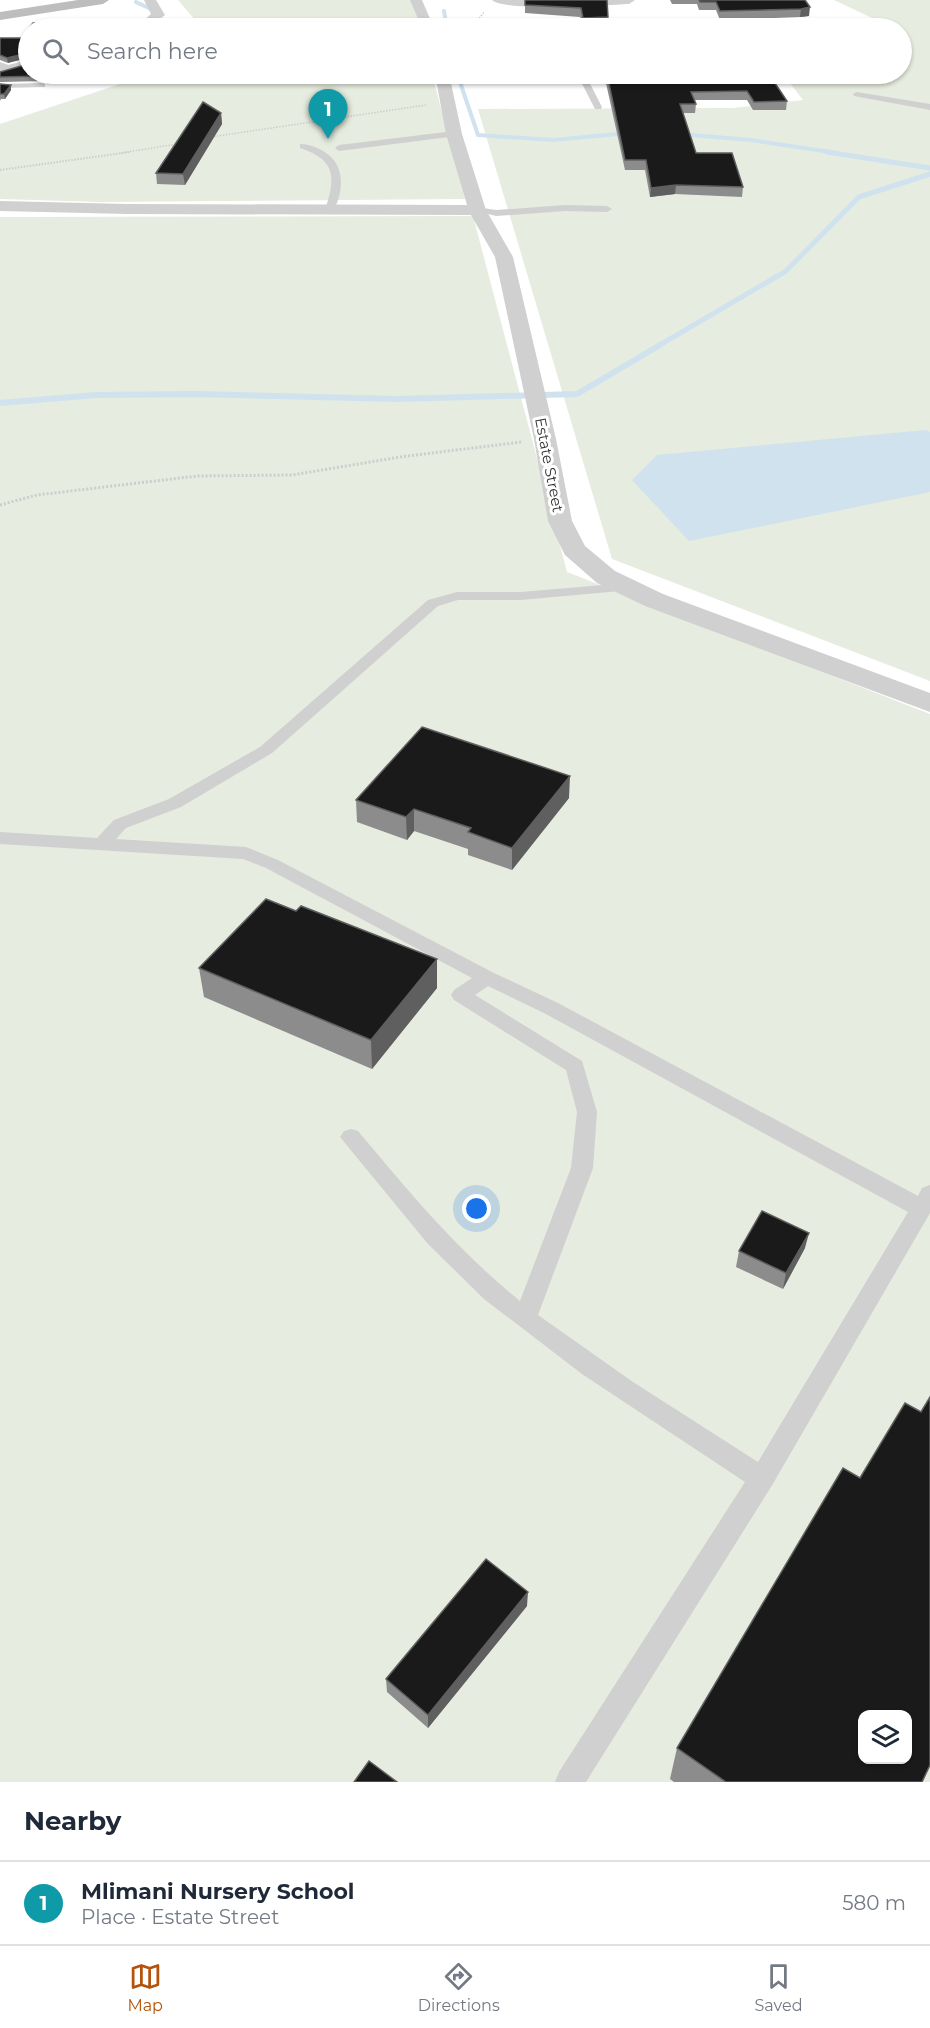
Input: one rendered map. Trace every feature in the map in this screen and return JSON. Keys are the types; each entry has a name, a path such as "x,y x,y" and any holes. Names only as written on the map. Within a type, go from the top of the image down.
{"street":[{"path":"0,16 104,0"},
{"path":"150,0 158,15 154,18"},
{"path":"416,0 424,18"},
{"path":"498,0 539,3 629,0"},
{"name":"Estate Street","path":"445,85 454,134 477,210 504,257 545,439 560,520 574,550 606,578 654,600 930,703"},
{"path":"0,206 127,209 477,210"}],"lane":[{"path":"585,84 598,107"},
{"path":"0,86 42,85"},
{"path":"856,93 930,107"},
{"path":"339,148 454,134"},
{"path":"303,146 315,149 330,158 336,167 339,175 330,210"},
{"path":"477,210 496,213 566,208 607,209"},
{"path":"103,843 120,824 175,803 266,750 433,603 457,596 521,596 626,587"},
{"path":"0,838 246,854 272,864 487,978 551,1008 925,1201 762,1479 569,1782"},
{"path":"487,978 462,995 575,1066 587,1112 582,1167 525,1318"},
{"path":"351,1137 424,1225 490,1291 581,1363 762,1479"}],"path":[{"path":"202,138 445,85"},
{"path":"0,170 63,163 181,143"},
{"path":"0,505 37,495 197,476 292,475 400,457 545,439"}],"shaded area":[{"path":"178,0 413,0 418,18 193,18"},
{"path":"834,0 930,0 930,681 612,559 478,109 733,108 803,100 791,84 912,84 912,18 872,18"},
{"path":"120,84 435,84 465,199 101,202 0,199 0,124"},
{"path":"473,216 567,572 930,714 930,1782 0,1782 0,217"}],"water":[{"path":"926,430 930,432 930,492 689,541 632,480 657,455"}],"building":[{"path":"525,0 607,0 608,17 583,18 581,8 525,5"},
{"path":"699,0 805,0 810,7 720,11 716,2 700,2"},
{"path":"0,38 18,38 18,55 7,58 0,55"},
{"path":"18,67 18,77 0,77 0,72"},
{"path":"0,84 11,85 4,94 0,94"},
{"path":"609,84 776,84 787,101 754,102 747,91 691,92 696,104 680,104 696,153 732,153 743,187 676,185 651,188 646,160 625,160"},
{"path":"203,102 221,113 183,174 156,173"},
{"path":"422,727 570,776 512,848 468,832 471,828 414,809 406,817 356,800"},
{"path":"266,899 296,911 301,906 437,959 371,1040 199,968"},
{"path":"762,1211 809,1233 786,1273 739,1251"},
{"path":"930,1397 930,1765 922,1782 726,1782 677,1748 843,1468 860,1478 905,1403 921,1412"},
{"path":"486,1559 528,1592 428,1715 386,1679"},
{"path":"369,1761 397,1782 354,1782"}],"waterway":[{"path":"136,2 153,10 155,14 153,18"},
{"path":"444,11 445,18"},
{"path":"461,85 478,135 553,140 629,133"},
{"path":"679,134 751,140 837,153"},
{"path":"827,152 930,168"},
{"path":"658,346 786,271 859,197 930,174"},
{"path":"0,403 96,395 196,394 398,399 577,394 660,345"}],"place":[{"name":"Mlimani Nursery School","path":"328,139"}]}
